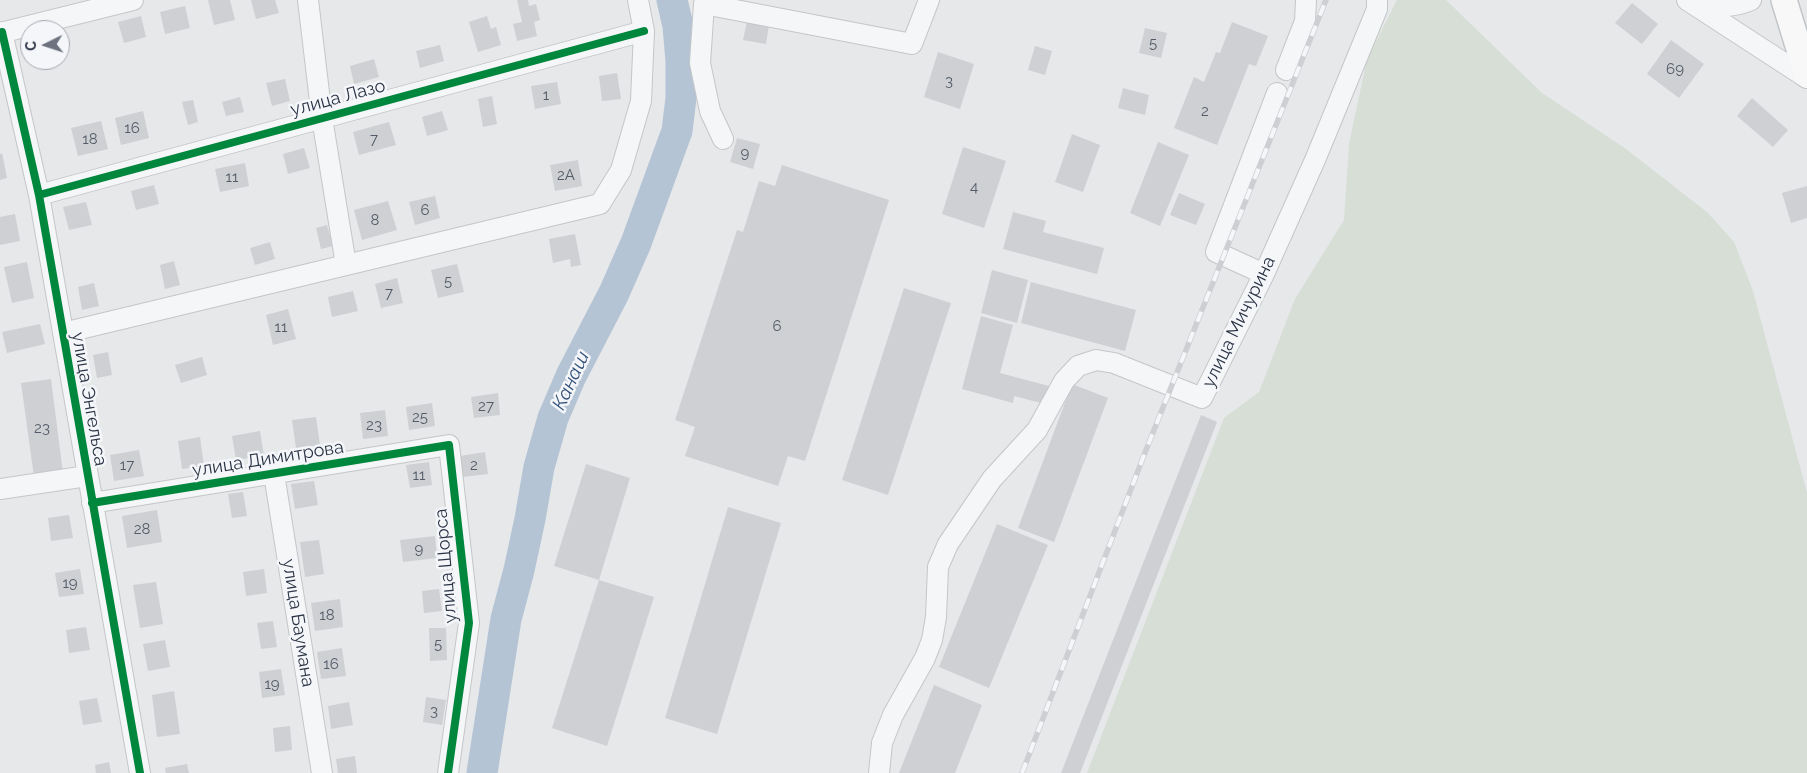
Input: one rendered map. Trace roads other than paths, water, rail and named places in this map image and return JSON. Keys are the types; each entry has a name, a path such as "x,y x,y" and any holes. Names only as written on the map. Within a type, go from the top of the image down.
{"main road":[{"path":"1784,0 1807,76"}],"street":[{"path":"1,33 133,0"},
{"path":"308,0 322,118 346,265"},
{"path":"63,333 600,204 621,170 641,101 644,31 638,0"},
{"path":"723,140 710,111 700,63 704,4 912,44 929,0"},
{"name":"улица Мичурина","path":"878,773 882,743 893,715 932,640 936,617 938,567 948,544 992,479 1037,430 1064,381 1078,366 1096,360 1114,363 1202,398 1264,274 1315,160 1376,9 1377,0"},
{"path":"1689,1 1719,7 1737,5 1751,0"},
{"path":"1689,1 1807,76"},
{"path":"1286,70 1305,21 1301,2"},
{"name":"улица Лазо","path":"39,195 644,31"},
{"name":"улица Энгельса","path":"1,33 39,195 140,773"},
{"path":"1264,274 1216,252 1278,92"},
{"name":"улица Димитрова","path":"92,503 449,446"},
{"name":"улица Щорса","path":"448,773 469,622 449,446"},
{"name":"улица Баумана","path":"274,474 322,773"},
{"path":"0,489 87,476"}],"waterway":[{"name":"Канаш","path":"482,773 506,619 519,570 539,467 553,418 571,376 614,293 636,243 677,131 681,98 681,61 678,26 672,0"}],"railway":[{"path":"1022,773 1146,450 1326,0"}]}
